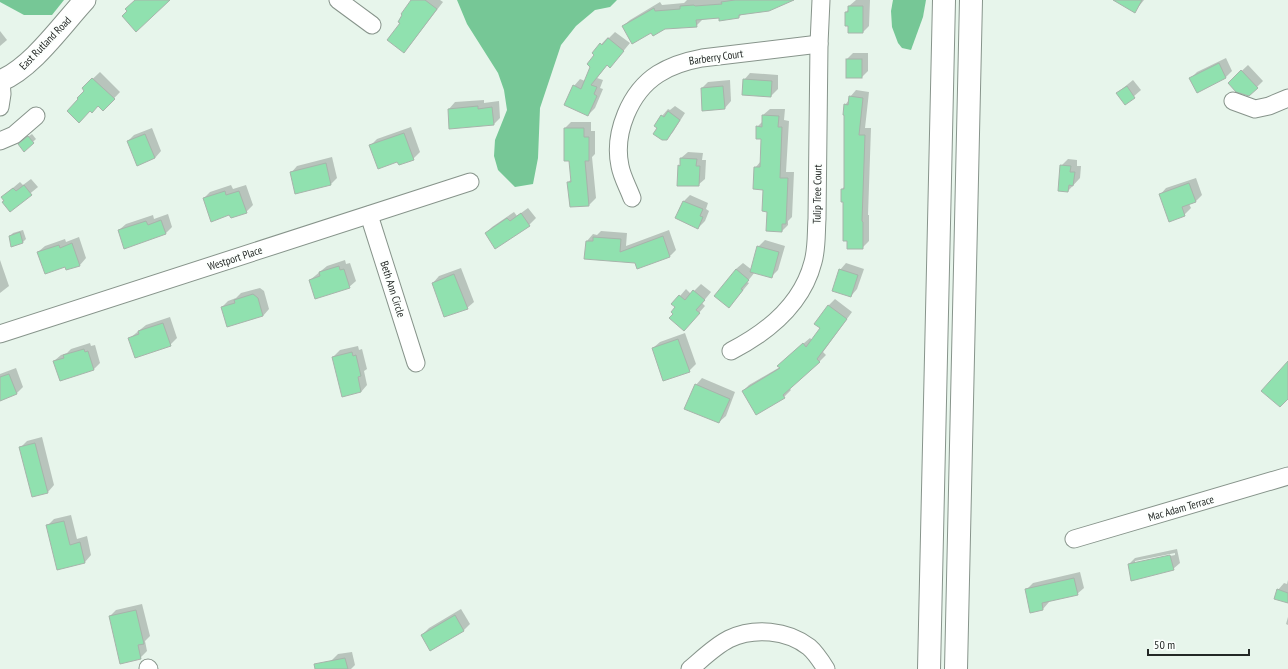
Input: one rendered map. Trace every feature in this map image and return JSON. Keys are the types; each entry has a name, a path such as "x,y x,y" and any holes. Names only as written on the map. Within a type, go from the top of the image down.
{"highway":[{"path":"929,669 944,0"},
{"path":"956,669 971,0"}],"main road":[{"name":"East Rutland Road","path":"0,81 17,72 33,58 84,0"}],"street":[{"path":"338,0 372,25"},
{"name":"Tulip Tree Court","path":"731,352 762,333 789,308 800,293 813,261 817,219 821,0"},
{"name":"Barberry Court","path":"632,198 620,166 618,149 621,131 626,114 635,98 646,84 657,74 685,61 819,44"},
{"name":"East Rutland Road","path":"0,81 2,94 0,107"},
{"path":"1233,101 1255,109 1269,106 1288,98"},
{"path":"0,141 14,135 36,116"},
{"name":"Westport Place","path":"0,334 470,182"},
{"name":"Beth Ann Circle","path":"369,215 416,363"},
{"name":"Mac Adam Terrace","path":"1074,539 1288,476"},
{"path":"690,669 712,650 729,639 744,634 761,631 788,636 808,647 817,656 826,669"}],"green space":[{"path":"0,0 64,0 52,15 24,15 0,2"},
{"path":"457,0 617,0 610,7 595,10 576,26 561,45 540,108 538,158 533,184 515,187 498,170 494,156 495,140 507,110 504,90 498,73 467,24"},
{"path":"893,0 926,0 923,17 911,50 902,48 898,43 892,27 891,11"}],"building":[{"path":"135,0 170,0 136,32 122,16 127,11 125,9"},
{"path":"411,0 425,0 437,9 404,53 387,40 400,23 398,22 402,15 401,14"},
{"path":"735,0 794,0 769,11 739,15 739,18 719,21 719,18 696,20 697,27 665,29 653,36 651,33 632,44 622,26 654,8 655,11 680,9 680,6 722,4 721,2"},
{"path":"1113,0 1142,0 1135,13"},
{"path":"848,6 863,6 863,33 848,33 848,26 845,26 845,12 848,12"},
{"path":"608,38 624,51 610,68 607,65 591,85 597,87 594,94 597,96 588,116 564,105 573,85 581,89 590,67 587,64 594,55 592,53 600,43 602,45"},
{"path":"846,59 862,59 862,78 846,78"},
{"path":"1219,63 1226,78 1197,93 1189,78"},
{"path":"1241,70 1258,88 1249,96 1236,92 1228,83"},
{"path":"92,78 115,99 103,111 98,106 92,113 90,111 79,123 67,111 84,91 82,88"},
{"path":"743,79 772,81 771,97 742,95"},
{"path":"723,86 725,109 702,111 701,88"},
{"path":"1127,86 1135,98 1125,105 1116,93"},
{"path":"849,96 863,98 859,135 865,135 862,221 863,249 847,249 847,241 843,241 843,202 841,202 841,189 844,189 843,115 844,104 848,105"},
{"path":"478,106 478,109 492,107 494,125 449,129 448,109"},
{"path":"668,111 680,120 667,140 662,140 653,134 657,128 654,126 661,115 664,117"},
{"path":"762,115 779,116 778,127 782,127 780,178 788,178 786,224 782,224 782,232 766,231 767,212 762,211 763,190 753,189 754,167 760,167 761,139 756,139 756,126 762,127"},
{"path":"564,128 584,128 584,137 589,137 589,161 585,161 589,206 570,207 567,182 571,182 569,161 564,161"},
{"path":"404,133 414,160 399,165 397,162 378,169 369,145"},
{"path":"145,134 155,158 137,166 127,141"},
{"path":"28,136 34,143 24,152 18,144"},
{"path":"680,158 697,159 696,166 700,166 699,186 677,186 678,165 680,166"},
{"path":"326,163 331,185 295,194 290,172"},
{"path":"1060,165 1071,166 1070,172 1075,172 1073,186 1069,185 1068,192 1058,191"},
{"path":"1189,183 1196,202 1182,207 1185,216 1169,222 1159,194"},
{"path":"24,185 32,195 10,212 2,202 4,201 1,197 13,188 16,191"},
{"path":"225,191 226,195 239,191 247,213 231,218 229,215 211,222 203,198"},
{"path":"683,201 703,209 700,216 703,217 698,229 675,218"},
{"path":"521,213 530,226 495,249 485,233 507,218 510,221"},
{"path":"161,220 166,234 124,249 118,230 146,221 148,225"},
{"path":"20,232 23,243 11,247 9,236"},
{"path":"663,236 670,257 637,269 635,263 584,259 586,241 593,241 593,237 621,239 620,252"},
{"path":"72,243 80,266 66,270 65,267 45,274 37,252 59,245 60,248"},
{"path":"757,246 779,252 772,278 750,272"},
{"path":"339,266 340,270 344,269 350,288 315,299 309,280 320,276 319,272"},
{"path":"736,269 749,280 741,289 743,290 729,308 714,296"},
{"path":"839,269 858,275 851,297 832,291"},
{"path":"454,274 468,309 444,317 432,283"},
{"path":"693,290 705,300 696,310 700,313 684,331 669,318 673,314 671,312 675,307 671,304 679,295 685,300"},
{"path":"253,294 258,298 263,316 227,327 221,307 235,303 234,300"},
{"path":"828,305 847,319 817,359 820,362 783,395 785,398 756,415 742,391 780,368 777,366 803,343 806,347 820,328 814,324"},
{"path":"163,323 171,346 135,358 128,338 139,334 138,331"},
{"path":"678,339 690,372 663,381 652,348"},
{"path":"84,349 85,352 88,351 94,370 60,381 53,361 64,358 63,355"},
{"path":"352,352 353,356 356,355 361,376 358,377 361,392 342,397 332,357"},
{"path":"1288,361 1288,399 1280,407 1261,391"},
{"path":"9,374 17,394 0,401 0,377"},
{"path":"695,384 730,399 719,423 684,409"},
{"path":"35,443 48,493 32,497 19,447"},
{"path":"64,521 70,545 80,542 85,563 57,570 46,525"},
{"path":"1170,555 1174,570 1131,581 1128,564"},
{"path":"1074,578 1078,595 1042,603 1043,610 1030,613 1025,589"},
{"path":"1277,589 1288,593 1288,603 1274,599"},
{"path":"136,610 144,644 138,645 141,659 120,664 109,616"},
{"path":"455,615 464,631 430,651 421,635"},
{"path":"345,658 348,669 315,669 314,664"}]}
